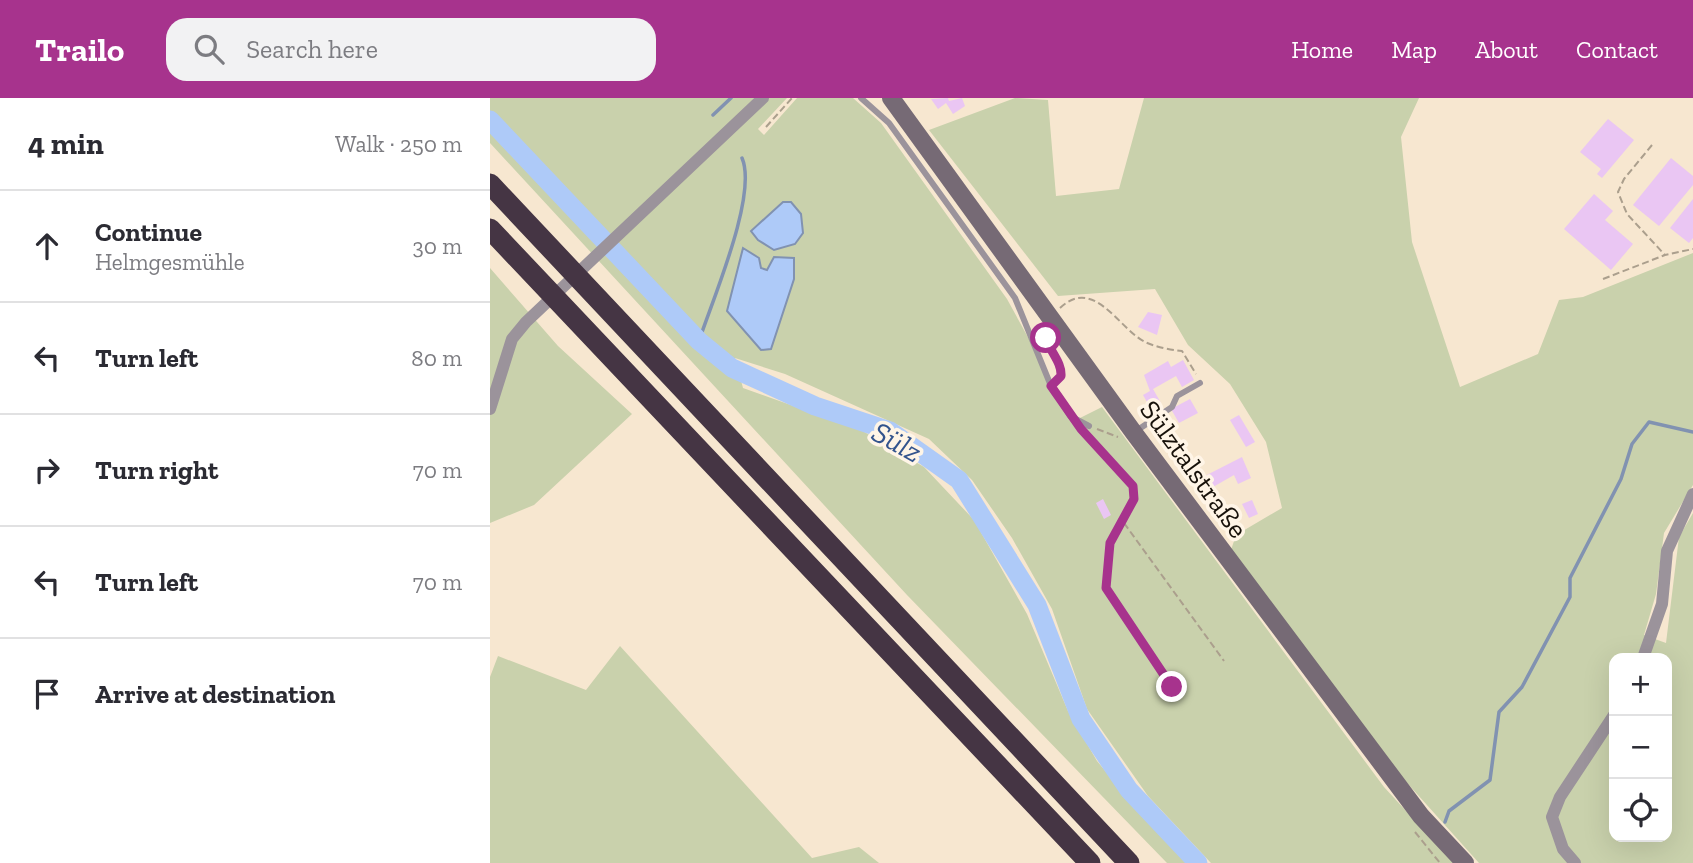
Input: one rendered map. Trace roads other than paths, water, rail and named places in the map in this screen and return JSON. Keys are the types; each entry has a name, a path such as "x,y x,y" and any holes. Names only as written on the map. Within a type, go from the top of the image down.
{"highway":[{"path":"490,184 1129,863"},
{"path":"490,229 1090,863"}],"main road":[{"name":"Sülztalstraße","path":"891,98 1135,433 1421,816 1465,863"}],"street":[{"path":"490,409 512,339 762,98"},
{"path":"1645,653 1662,604 1667,551 1693,494"},
{"path":"1575,863 1563,849 1552,817 1560,797 1613,716"}],"lane":[{"path":"861,98 889,123 1016,298 1051,386 1070,416 1089,426"},
{"path":"1135,433 1172,407 1177,396 1200,383"}],"water":[{"path":"783,202 791,202 801,214 803,233 795,244 774,250 758,240 751,231"},
{"path":"743,248 759,258 761,268 767,270 774,257 794,258 794,279 771,349 761,350 727,311"}],"waterway":[{"path":"713,115 731,98"},
{"name":"Sülz","path":"490,120 699,341 732,368 815,406 890,431 959,480 1037,605 1081,719 1129,790 1198,863"},
{"path":"699,341 739,222 744,197 745,175 742,158"},
{"path":"1445,822 1449,811 1490,780 1499,712 1522,687 1570,597 1570,578 1621,479 1632,444 1649,422 1693,432"}]}
